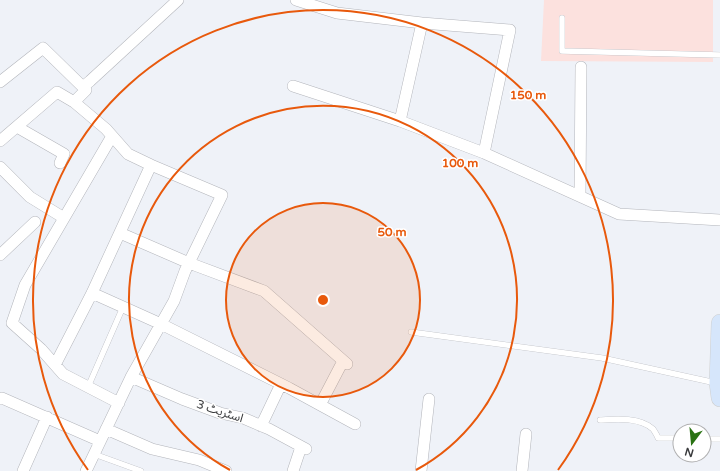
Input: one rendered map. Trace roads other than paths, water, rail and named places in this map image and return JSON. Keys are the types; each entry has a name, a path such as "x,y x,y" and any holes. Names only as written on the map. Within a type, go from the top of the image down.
{"main road":[{"path":"719,391 720,324"}],"street":[{"path":"83,87 178,0"},
{"path":"296,0 338,13 422,23 510,30 484,153"},
{"path":"400,122 422,23"},
{"path":"0,82 43,48 86,90 74,102"},
{"path":"580,196 581,67"},
{"path":"293,86 400,122 484,153 619,214 720,220"},
{"path":"0,141 57,92 74,102 106,129 128,154 222,195 189,263 174,300 131,378 86,471"},
{"path":"17,127 64,154 60,164"},
{"path":"112,136 25,285 12,323 41,349 63,374 119,403"},
{"path":"55,365 92,294 151,164"},
{"path":"0,167 30,197 64,218"},
{"path":"0,255 35,222"},
{"path":"120,233 189,263 264,291 345,362 320,405"},
{"path":"92,294 161,324 281,384 355,424"},
{"name":"اسٹریٹ 3","path":"131,378 220,413 243,418 303,448 294,471"},
{"path":"261,426 281,384"},
{"path":"0,400 2,398 100,440"},
{"path":"421,471 429,399"},
{"path":"23,471 48,417"},
{"path":"106,429 152,448 199,460 226,471"},
{"path":"522,471 526,434"}],"lane":[{"path":"562,18 562,51 720,54"},
{"path":"88,387 123,307"},
{"path":"411,332 602,358 719,391"},
{"path":"600,420 631,420 646,424 654,430 658,438 672,438"},
{"path":"94,454 141,471"}]}
